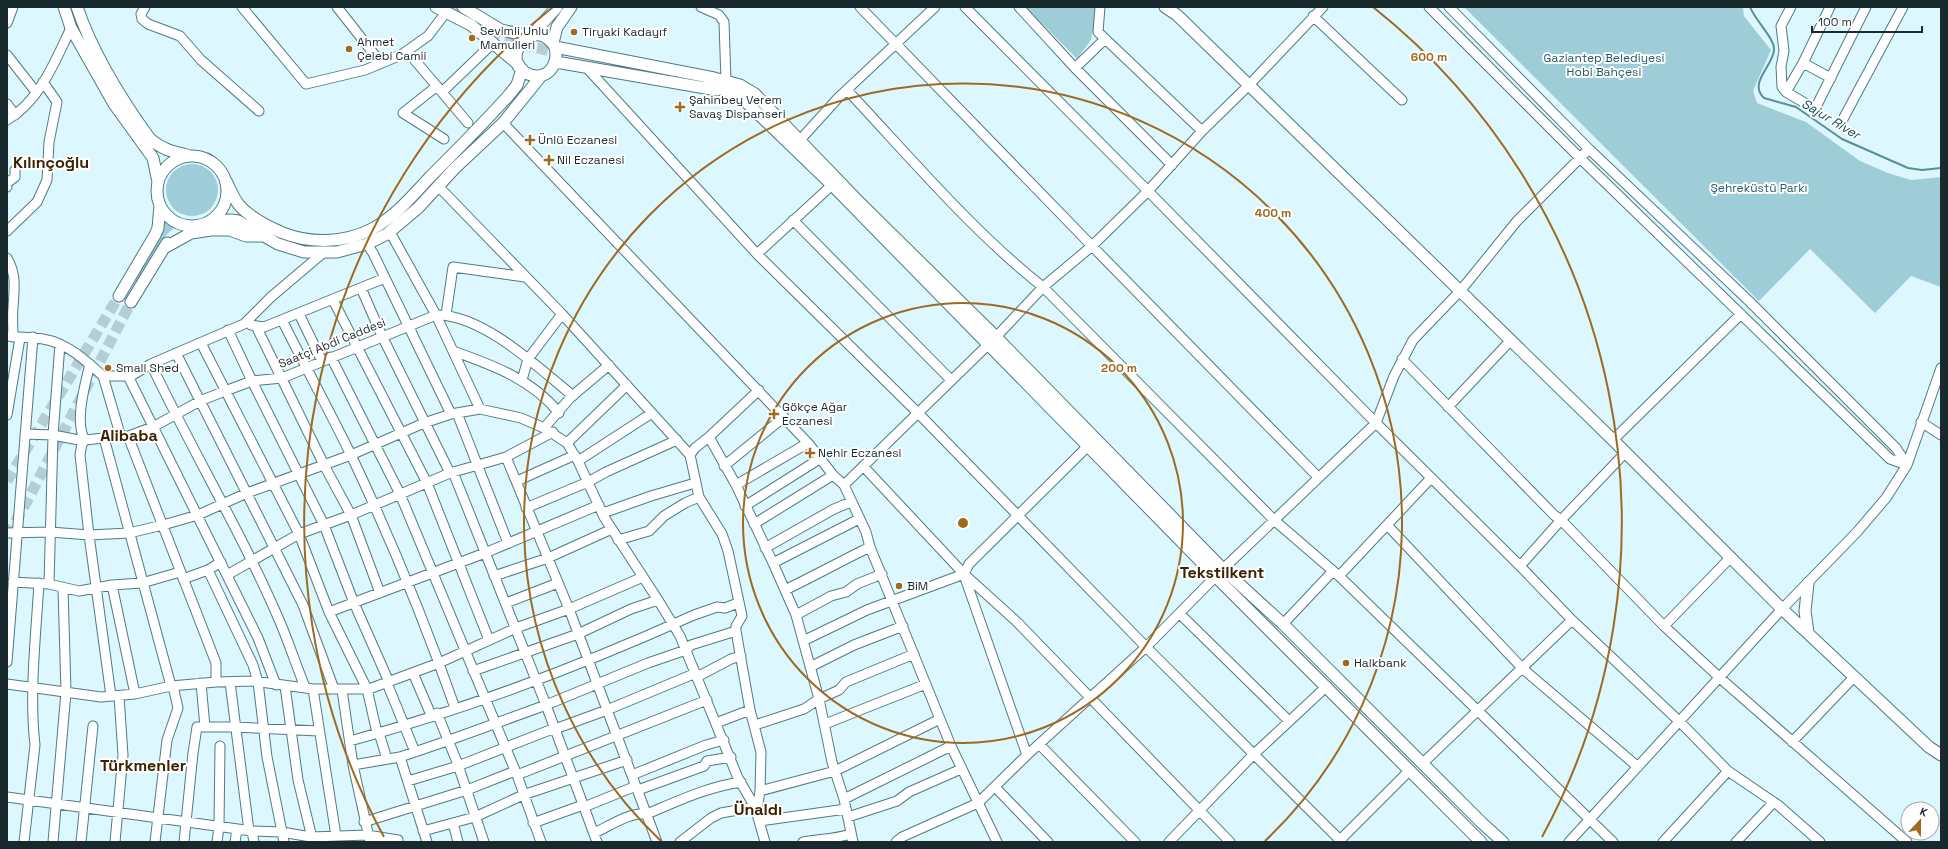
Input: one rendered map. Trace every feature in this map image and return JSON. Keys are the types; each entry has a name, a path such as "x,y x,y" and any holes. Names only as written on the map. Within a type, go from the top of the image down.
{"main road":[{"path":"64,7 71,28 114,104 153,158 158,182 157,194 160,205 167,215 176,222 187,225 199,225 210,221 238,221 278,244 304,252 337,252 367,244 390,232 418,208 438,186 503,123 542,75 553,68 556,62 557,54 554,45 547,38 539,35 530,36 501,30 464,7"},
{"path":"77,7 83,23 109,75 150,139 159,146 171,152 203,157 213,163 221,171 240,206 251,215 278,230 299,238 330,240 360,234 371,230 407,201 489,117 517,85 520,67 516,52 523,40 530,36 557,7"},
{"path":"436,7 447,11 471,25 528,74 542,75"},
{"path":"554,45 557,26 570,7"},
{"path":"1164,7 1177,15 1250,84 1626,452 1782,609 1929,747 1941,755"},
{"path":"554,45 726,81 740,86 754,94 800,140 992,341 1220,573 1327,686 1481,842"},
{"path":"572,55 740,86"},
{"path":"556,62 701,86 734,95 746,102"},
{"path":"703,80 737,94 746,102 992,341 1088,446 1220,573 1283,624 1482,823 1503,842"},
{"path":"150,139 174,149 205,152 217,158 229,171 240,206"},
{"path":"158,182 162,172 170,163 180,158 192,156"},
{"path":"210,221 219,214 225,203 228,193 226,181"},
{"path":"119,296 158,228 160,205"},
{"path":"131,302 164,248 173,236 187,225"},
{"path":"164,248 191,233 211,230 230,230 246,236 264,236"},
{"path":"1808,583 1805,611 1808,634"}],"street":[{"path":"7,23 13,7"},
{"path":"242,7 306,84 365,70 407,51 428,36 447,11"},
{"path":"337,7 381,64"},
{"path":"701,7 719,16 724,22 726,81"},
{"path":"860,7 897,43 1092,246 1318,477"},
{"path":"800,140 847,90 935,7"},
{"path":"965,7 1572,620 1680,722 1728,771 1778,805 1817,841"},
{"path":"1019,7 1074,68 1172,165"},
{"path":"1100,7 1098,32 1104,40 1120,53 1202,132"},
{"path":"844,486 992,341 1043,288 1092,246 1148,191 1202,132 1323,7"},
{"path":"1429,7 1580,158 1890,459 1907,465"},
{"path":"1449,7 1589,149 1750,302 1896,448 1907,465"},
{"path":"1791,7 1781,26 1784,51 1781,75 1782,87 1786,92 1815,109 1866,7"},
{"path":"1786,92 1803,64 1830,7"},
{"path":"1842,121 1903,7"},
{"path":"142,9 142,19 148,24 180,36 201,60 259,111"},
{"path":"1313,16 1402,100"},
{"path":"11,118 36,92 43,82 71,28"},
{"path":"1074,68 1104,40"},
{"path":"444,140 403,113 440,89 492,44"},
{"path":"407,51 468,123"},
{"path":"7,55 36,92"},
{"path":"1803,64 1831,78"},
{"path":"586,67 757,254 918,413 1017,517 1340,841 1410,770"},
{"path":"7,230 37,202 47,180 49,142 57,102 43,82"},
{"path":"847,90 1009,259 1043,288 1274,520 1336,573 1613,842"},
{"path":"7,104 11,118"},
{"path":"503,123 759,390 808,443 833,475 844,486 882,574 951,746 997,842"},
{"path":"896,842 910,838 978,803 1027,755 1146,647 1318,477 1376,423 1402,359 1413,340 1461,290 1517,221 1589,149"},
{"path":"7,187 7,183 15,176 15,170"},
{"path":"757,254 832,184"},
{"path":"438,186 562,314 690,455 699,497 722,534 728,551 742,616 736,626 736,631 750,710 761,752 760,791 758,804 755,807 721,813 711,818 680,842"},
{"path":"793,220 951,380"},
{"path":"390,232 436,315 480,409"},
{"path":"367,244 374,253 408,325 454,414 508,543"},
{"path":"103,376 128,376 151,364 244,324 271,297 324,252"},
{"path":"7,258 12,267 16,281 7,415"},
{"path":"446,315 453,267 526,277"},
{"path":"244,324 264,327 385,278"},
{"path":"361,288 382,336 424,423 452,473 526,652 596,837 616,822 641,814 647,814 718,785 741,782"},
{"path":"333,300 427,482 460,562 489,640"},
{"path":"299,314 322,361"},
{"path":"522,380 528,359 562,314"},
{"path":"1613,440 1741,314"},
{"name":"Saatçi Abdi Caddesi","path":"24,434 54,435 82,440 124,435 153,427 200,401 225,391 252,381 282,378 408,325 436,315 457,316 478,325 528,359 573,396"},
{"path":"282,320 351,455 374,505 439,663 455,708"},
{"path":"256,326 350,515 380,592"},
{"path":"228,330 297,475 324,525 415,752"},
{"path":"13,337 33,338 60,344 76,353 103,376 124,435 163,525 216,663 216,682"},
{"path":"7,662 24,434 33,338"},
{"path":"1448,407 1511,340"},
{"path":"201,343 299,534 330,612 366,689 387,759"},
{"path":"49,584 54,435 60,344"},
{"path":"453,351 522,380 536,389 559,413"},
{"path":"176,353 303,605 338,689 350,741 353,765 368,839"},
{"path":"331,357 400,494 516,773 541,842"},
{"path":"1402,359 1664,626 1720,678 1907,842"},
{"path":"90,364 82,407 80,426 82,440 80,455 96,588 123,738 119,811 115,842"},
{"path":"151,364 175,414 251,561 309,688 320,730 338,838"},
{"path":"544,428 573,396 609,365"},
{"path":"1569,842 1782,609 1857,532 1886,498 1907,465 1941,368"},
{"path":"128,376 258,638 276,685"},
{"path":"567,443 627,385"},
{"path":"690,455 695,448 709,437 759,390"},
{"path":"7,533 50,532 89,535 129,533 198,515 247,494 351,455 424,423 454,414 480,409 521,418 553,432 567,443 618,540 673,624 686,650 741,782 755,807 765,842"},
{"path":"517,481 576,458 652,413"},
{"path":"724,466 784,417"},
{"path":"1921,422 1941,435"},
{"path":"227,575 299,534 350,515 427,482 506,457 553,432"},
{"path":"709,437 736,486 796,615 819,699 835,771 844,799 852,838 831,837 803,842"},
{"path":"104,438 142,583 178,708 167,740 155,842"},
{"path":"526,508 588,482 606,472 677,440"},
{"path":"736,486 808,443"},
{"path":"803,641 867,610 964,574 969,564 1088,446"},
{"path":"1520,566 1561,520 1626,452"},
{"path":"506,457 569,609 647,814 654,841"},
{"path":"745,506 821,458"},
{"path":"863,466 964,574 1017,622 1230,842"},
{"path":"754,524 833,475"},
{"path":"1283,624 1388,526 1431,478"},
{"path":"330,612 508,543 601,509 695,484"},
{"path":"618,540 648,531 664,516 685,503 699,497"},
{"path":"765,548 834,509 851,502"},
{"path":"773,563 859,519"},
{"path":"1388,526 1523,669 1638,767"},
{"path":"494,576 548,558 612,529"},
{"path":"785,590 829,568 836,562 870,547"},
{"path":"1664,626 1731,557"},
{"path":"13,582 49,584 79,591 112,585 142,583 208,570 221,562"},
{"path":"208,570 253,665 258,682 267,757 284,842"},
{"path":"796,615 831,596 846,592 857,584 882,574"},
{"path":"964,574 1027,755"},
{"path":"7,679 7,684 101,697 135,694 172,686 216,682 258,682 309,688 366,689 388,683 439,663 516,628 569,609 643,577"},
{"path":"24,842 34,744 34,688 39,583"},
{"path":"506,603 558,583"},
{"path":"112,585 135,694"},
{"path":"53,842 58,803 59,765 66,692 63,588"},
{"path":"473,671 578,634 631,609 658,600"},
{"path":"350,741 455,708 536,680 717,607 725,608 738,603"},
{"path":"1180,614 1289,721"},
{"path":"1423,763 1523,669 1572,620"},
{"path":"810,668 854,645 903,626"},
{"path":"353,765 400,757 447,741 546,705 597,683 686,650 691,645 736,631"},
{"path":"755,725 804,709 819,699 839,690 846,682 914,654"},
{"path":"408,781 458,766 505,747 607,710 741,656"},
{"path":"413,673 458,766 467,790 474,817 484,842"},
{"path":"1792,742 1854,677"},
{"path":"230,682 250,831 254,842"},
{"path":"201,683 205,727"},
{"path":"825,724 926,684"},
{"path":"285,686 298,780 312,839"},
{"path":"1168,842 1253,755 1327,686"},
{"path":"364,822 516,773 617,736 707,700"},
{"path":"716,722 750,710"},
{"path":"760,791 835,771 940,719"},
{"path":"81,842 93,726"},
{"path":"184,842 197,727 320,730"},
{"path":"632,775 706,745 724,740"},
{"path":"1040,744 1135,842"},
{"path":"217,842 219,826 220,746"},
{"path":"844,799 951,746"},
{"path":"400,757 408,781 414,807 427,842"},
{"path":"534,823 704,766 707,761 731,757"},
{"path":"423,831 474,817 523,795 574,779 626,760"},
{"path":"760,822 847,813 897,801 909,792 962,770"},
{"path":"1663,842 1728,771"},
{"path":"996,787 1048,842"},
{"path":"7,797 119,811 186,823 250,831 282,832 312,839 338,838 398,840 398,842"},
{"path":"1736,842 1773,803"},
{"path":"453,823 458,842"},
{"path":"234,842 237,829"}],"green space":[{"path":"1026,7 1098,7 1091,40 1077,59"},
{"path":"1464,7 1743,7 1744,16 1771,50 1753,91 1757,103 1806,122 1860,161 1888,173 1911,180 1941,177 1941,287 1911,276 1875,313 1810,249 1759,301"},
{"path":"187,164 197,164 206,168 214,176 218,185 218,195 214,204 206,212 197,216 187,216 178,212 170,204 166,195 166,185 170,176 178,168"},
{"path":"165,220 176,226 167,234 137,282 134,280 163,232"}],"waterway":[{"name":"Sajur River","path":"1750,7 1771,40 1774,50 1773,56 1760,80 1760,92 1764,98 1796,107 1842,139 1908,168 1922,170 1941,168"}],"tunnel":[{"path":"452,7 472,17"},
{"path":"491,30 529,46 564,54"},
{"path":"7,481 119,296"},
{"path":"7,536 26,503 131,302"}],"place":[{"name":"Tiryaki Kadayıf","path":"574,32"},
{"name":"Sevimli Unlu Mamulleri","path":"472,38"},
{"name":"Ahmet Çelebi Camii","path":"349,49"},
{"name":"Şahinbey Verem Savaş Dispanseri","path":"680,107"},
{"name":"Ünlü Eczanesi","path":"530,140"},
{"name":"Nil Eczanesi","path":"549,160"},
{"name":"Small Shed","path":"108,368"},
{"name":"Gökçe Ağar Eczanesi","path":"774,414"},
{"name":"Nehir Eczanesi","path":"810,453"},
{"name":"BiM","path":"899,586"},
{"name":"Halkbank","path":"1346,663"}],"district":[{"name":"Kılınçoğlu","path":"51,162"},
{"name":"Alibaba","path":"129,435"},
{"name":"Tekstilkent","path":"1222,572"},
{"name":"Türkmenler","path":"143,765"},
{"name":"Ünaldı","path":"758,809"}],"park label":[{"name":"Gaziantep Belediyesi Hobi Bahçesi","path":"1604,65"},
{"name":"Şehreküstü Parkı","path":"1759,188"}]}
